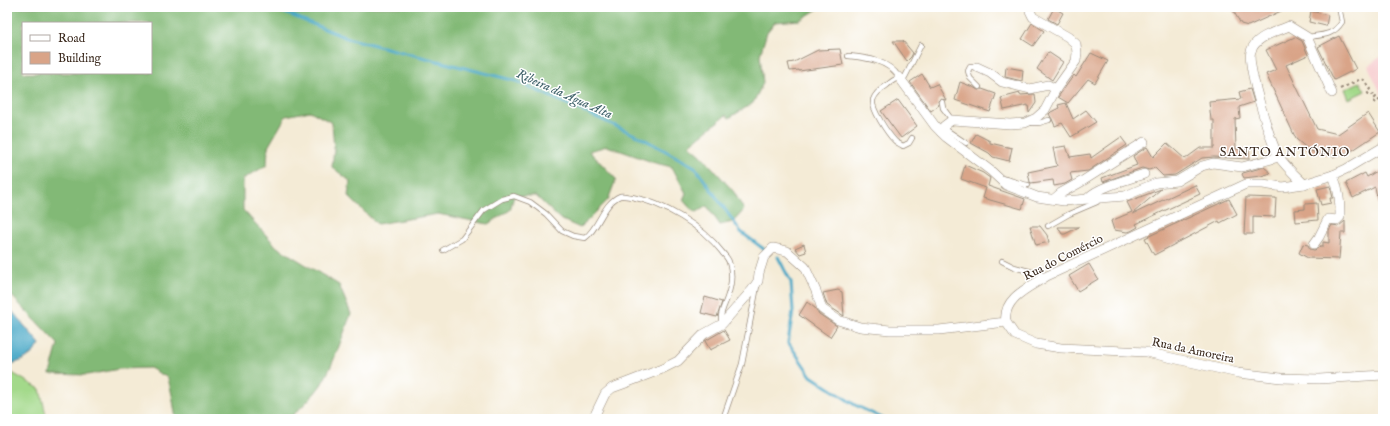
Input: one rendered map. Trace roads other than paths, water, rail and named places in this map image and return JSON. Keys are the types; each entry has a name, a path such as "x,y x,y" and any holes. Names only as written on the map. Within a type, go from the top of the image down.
{"street":[{"path":"899,77 935,126 1025,123 1036,118 1045,110 1056,88 1076,60 1077,53 1076,44 1068,37 1033,16 1030,11 1031,7"},
{"path":"1304,184 1279,157 1272,143 1252,71 1251,51 1258,40 1289,26 1307,37 1332,93"},
{"path":"977,67 990,73 1002,82 1030,89 1048,85 1056,88"},
{"path":"946,126 1006,185 1037,197 1064,201 1125,196 1156,183 1177,182 1202,166 1213,163 1242,167 1279,157"},
{"path":"1054,199 1061,193 1144,142"},
{"name":"Rua do Comércio","path":"1006,322 1005,315 1010,302 1022,291 1047,276 1246,184 1264,184 1283,187 1304,184 1333,175 1346,169 1383,147"},
{"path":"1088,198 1092,193 1144,174"},
{"path":"1314,244 1328,219 1337,220 1340,217 1338,187 1333,175"},
{"path":"593,419 600,402 608,391 678,361 704,334 722,324 752,290 758,281 759,272 764,257 773,248 787,251 805,267 822,309 838,320 860,327 890,330 939,330 1006,322"},
{"name":"Rua da Amoreira","path":"1006,322 1015,335 1036,344 1061,348 1146,352 1238,373 1281,378 1319,379 1383,375"}],"lane":[{"path":"1307,37 1327,34 1337,29 1342,22 1339,7"},
{"path":"912,138 909,143 903,146 895,141 885,128 875,110 873,101 875,95 899,77 905,77 921,45"},
{"path":"848,56 869,58 882,63 895,70 899,77"},
{"path":"977,67 970,67 968,71 970,78 979,87"},
{"path":"942,102 948,131 966,143"},
{"path":"1025,123 1049,120"},
{"path":"999,178 1009,179 1028,185"},
{"path":"442,250 462,239 484,210 502,199 514,196 530,202 546,214 562,230 572,236 585,238 591,233 612,201 622,196 641,199 668,210 692,224 713,240 729,261 731,277 728,296 720,318 722,324"},
{"path":"1048,226 1069,214 1097,202 1099,197"},
{"path":"1002,261 1014,267 1047,276"},
{"path":"723,419 742,364 758,281"}],"water":[{"path":"7,305 40,344 38,348 27,358 13,364 8,364 7,362"}],"waterway":[{"name":"Ribeira da Água Alta","path":"271,7 347,38 516,81 640,137 695,167 741,232 765,250"},
{"name":"Ribeira da Água Alta","path":"778,257 791,282 793,311 788,342 811,376 855,405 884,419"}],"district":[{"name":"SANTO ANTÓNIO","path":"1285,151"}]}
